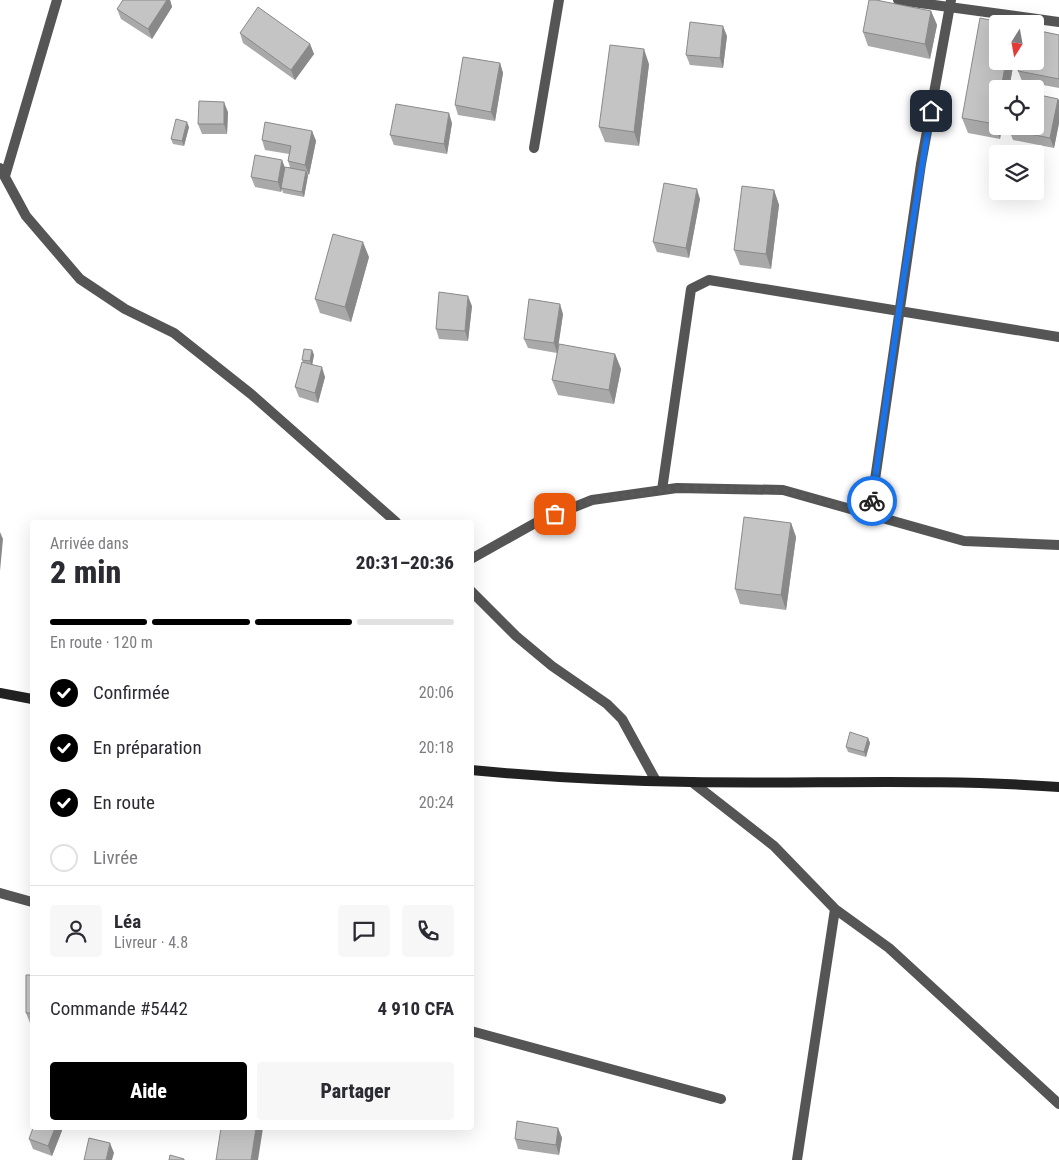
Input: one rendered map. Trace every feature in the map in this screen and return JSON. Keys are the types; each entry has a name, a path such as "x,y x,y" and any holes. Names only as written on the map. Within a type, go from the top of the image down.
{"street":[{"path":"57,0 2,172 26,216 80,279 125,308 174,333 251,394 394,520"},
{"path":"534,148 559,0"},
{"path":"898,0 950,4 1059,22"},
{"path":"870,514 921,164 950,4"},
{"path":"662,490 691,289 709,280 1059,337"},
{"path":"474,556 537,522 592,500 677,488 783,490 964,542 1059,545"},
{"path":"474,594 516,636 552,666 607,704 622,719 656,781"},
{"path":"0,693 30,699"},
{"path":"474,770 540,776 656,781 998,782 1059,787"},
{"path":"692,782 774,846 835,909 889,948 1059,1104"},
{"path":"0,893 30,901"},
{"path":"797,1160 835,909"},
{"path":"474,1032 721,1100"}],"building":[{"path":"123,0 167,0 148,29 117,9"},
{"path":"869,0 931,11 925,44 863,32"},
{"path":"258,7 310,44 291,70 240,33"},
{"path":"980,18 989,20 989,70 1004,70 1003,80 989,80 989,123 962,118"},
{"path":"690,22 723,26 720,58 686,55"},
{"path":"1044,32 1059,35 1059,79 1018,71 1044,70"},
{"path":"610,45 644,49 634,132 599,127"},
{"path":"463,57 500,63 491,112 455,105"},
{"path":"1044,96 1058,99 1050,138 1035,135 1044,135"},
{"path":"199,101 224,102 224,124 198,124"},
{"path":"396,104 449,113 444,144 390,135"},
{"path":"176,119 187,122 182,141 171,139"},
{"path":"265,122 312,131 305,165 288,161 291,146 262,140"},
{"path":"255,155 282,160 278,182 251,177"},
{"path":"285,167 306,171 302,192 281,188"},
{"path":"664,183 697,189 686,248 653,242"},
{"path":"742,186 774,190 766,254 734,250"},
{"path":"333,234 363,242 345,307 315,299"},
{"path":"439,292 468,296 465,331 436,329"},
{"path":"529,299 560,304 554,343 524,339"},
{"path":"559,344 615,354 609,390 552,380"},
{"path":"304,349 312,350 310,361 302,360"},
{"path":"302,362 322,367 315,393 295,387"},
{"path":"744,517 791,523 781,595 735,589"},
{"path":"850,732 868,738 864,752 846,747"},
{"path":"26,975 30,975 30,1013 26,1013"},
{"path":"517,1121 558,1128 556,1145 515,1139"},
{"path":"32,1130 54,1130 48,1146 29,1139"},
{"path":"221,1130 256,1130 251,1160 216,1160"},
{"path":"89,1138 110,1143 106,1160 84,1160"},
{"path":"170,1155 184,1159 184,1160 169,1160"}],"way so far":[{"path":"555,514 592,500 677,488 783,490 870,514 872,501"}],"route":[{"path":"872,501 904,275 931,111"}]}
